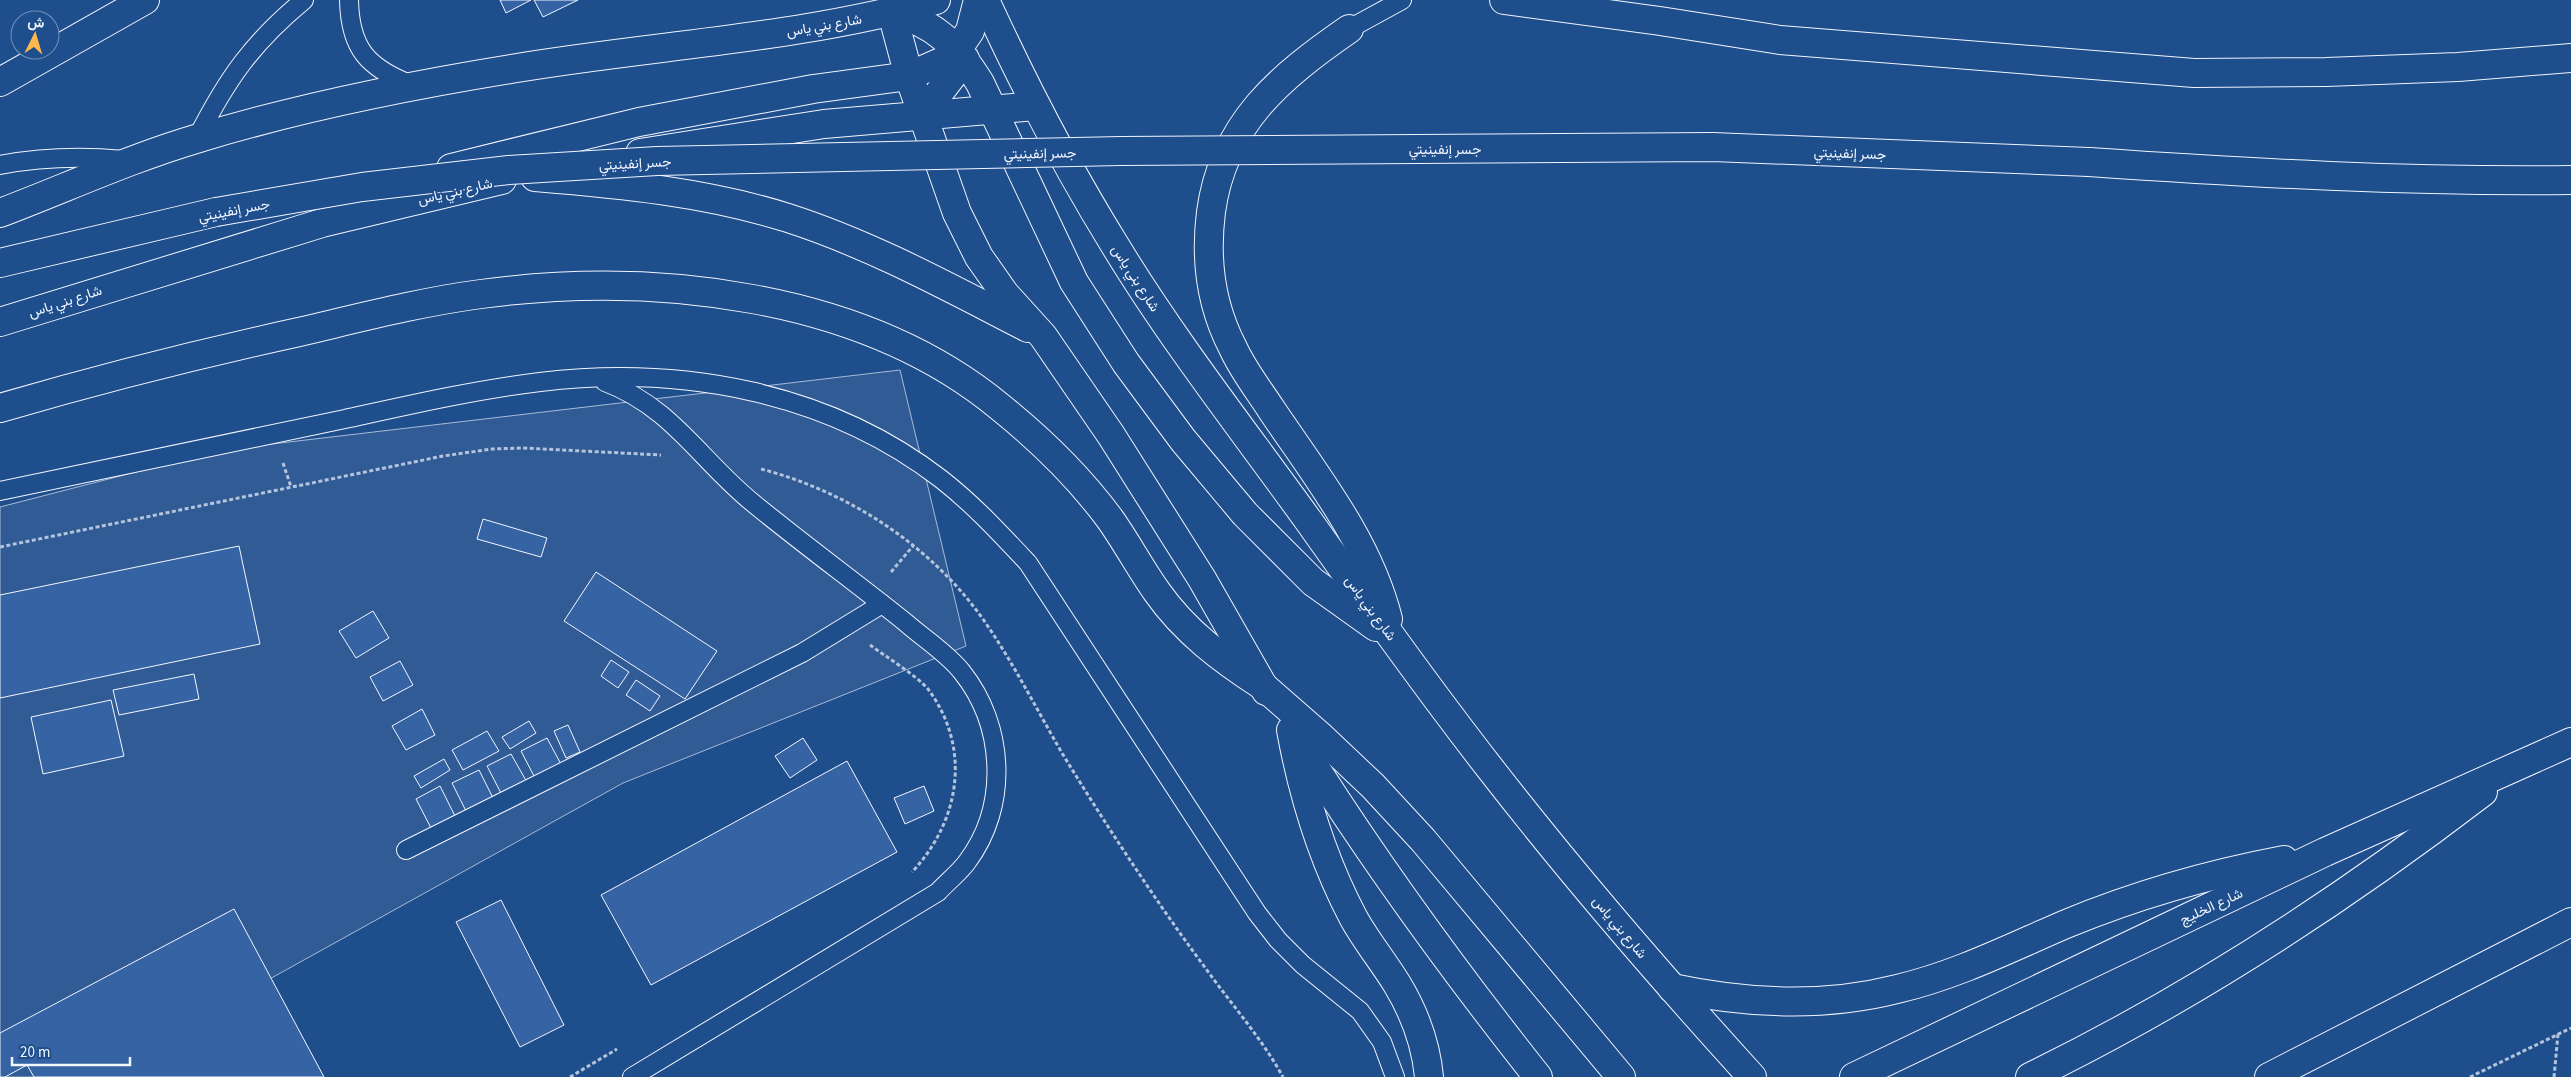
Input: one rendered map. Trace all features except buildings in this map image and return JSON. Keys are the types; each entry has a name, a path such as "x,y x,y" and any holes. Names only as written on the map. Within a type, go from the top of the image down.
{"main road":[{"path":"3,81 145,0"},
{"name":"شارع بني ياس","path":"0,213 197,138 305,109 514,68 796,30 892,13 936,0"},
{"path":"922,115 961,54 970,31 978,0"},
{"name":"شارع بني ياس","path":"985,0 1036,106 1114,245 1158,313 1394,640 1490,768 1564,861 1672,988 1752,1077"},
{"path":"1504,0 1660,21 1780,40 2194,73 2326,72 2458,67 2571,58"},
{"path":"1394,640 1313,582 1245,514 1183,440 1126,363 1074,282 980,83 961,54 936,31 914,17 892,13 922,115 957,213 979,257 1005,294 1043,336 1111,435 1192,563 1263,686 1397,892 1472,994 1538,1077"},
{"path":"1349,29 1283,79 1262,100 1230,145 1212,205 1208,234 1209,264 1213,293 1233,349 1352,529 1370,564 1384,601 1394,640"},
{"path":"126,281 245,231 375,189 507,153 640,122 707,109 813,89 909,76 961,54"},
{"name":"شارع بني ياس","path":"0,322 126,281 322,223 521,176 654,150 799,128 992,108 1036,106"},
{"name":"جسر إنفينيتي","path":"0,263 216,212 362,187 509,170 657,161 1121,151 1713,148 2089,162 2358,179 2571,180"},
{"path":"521,176 612,183 701,196 788,218 884,256 1043,336"},
{"path":"0,408 74,386 207,352 481,294 576,287 672,289 766,302 855,325 905,346 952,372 997,403 1038,438 1076,477 1110,519 1158,594 1180,621 1206,646 1263,686 1319,734 1373,786 1417,834 1621,1077"},
{"path":"1291,730 1300,779 1314,827 1332,874 1354,919 1398,985 1412,1012 1422,1039 1429,1077"},
{"name":"شارع الخليج","path":"1854,1077 2325,852 2571,742"},
{"path":"2030,1077 2153,1012 2248,955 2379,868 2520,764"},
{"path":"1672,988 1709,996 1784,1003 1822,1002 1896,990 1968,967 2067,924 2130,900 2250,866 2325,852"},
{"path":"2270,1077 2571,922"}],"lane":[{"path":"197,138 216,99 242,60 272,26 304,0"},
{"path":"349,0 350,24 362,53 385,75 415,86"},
{"path":"1349,29 1402,0"},
{"path":"0,165 34,159 84,156 134,161"},
{"path":"0,492 437,399 542,382 595,378 656,377 717,383 777,396 835,417 890,445 940,478 987,518 1028,563 1256,913 1278,940 1303,965 1360,1011 1382,1042 1394,1077"},
{"path":"595,378 627,390 656,409 682,431 705,457 751,502 887,608 961,671 983,706 996,745 997,786 988,826 967,862 938,892 632,1077"},
{"path":"406,850 802,654 887,608"}],"path":[{"path":"0,546 434,458 492,449 555,449 705,457 790,476 863,511 913,546 960,591 986,624 1119,845 1174,927 1263,1045 1283,1077"},
{"path":"890,574 913,546"},
{"path":"887,608 867,642 927,688 941,710 950,735 955,762 955,787 950,811 926,856 909,875"},
{"path":"2470,1077 2571,1028"},
{"path":"2554,1077 2558,1034"},
{"path":"570,1077 618,1048"}],"shaded area":[{"path":"900,370 966,646 623,783 93,1077 0,1077 0,507 221,450"}]}
